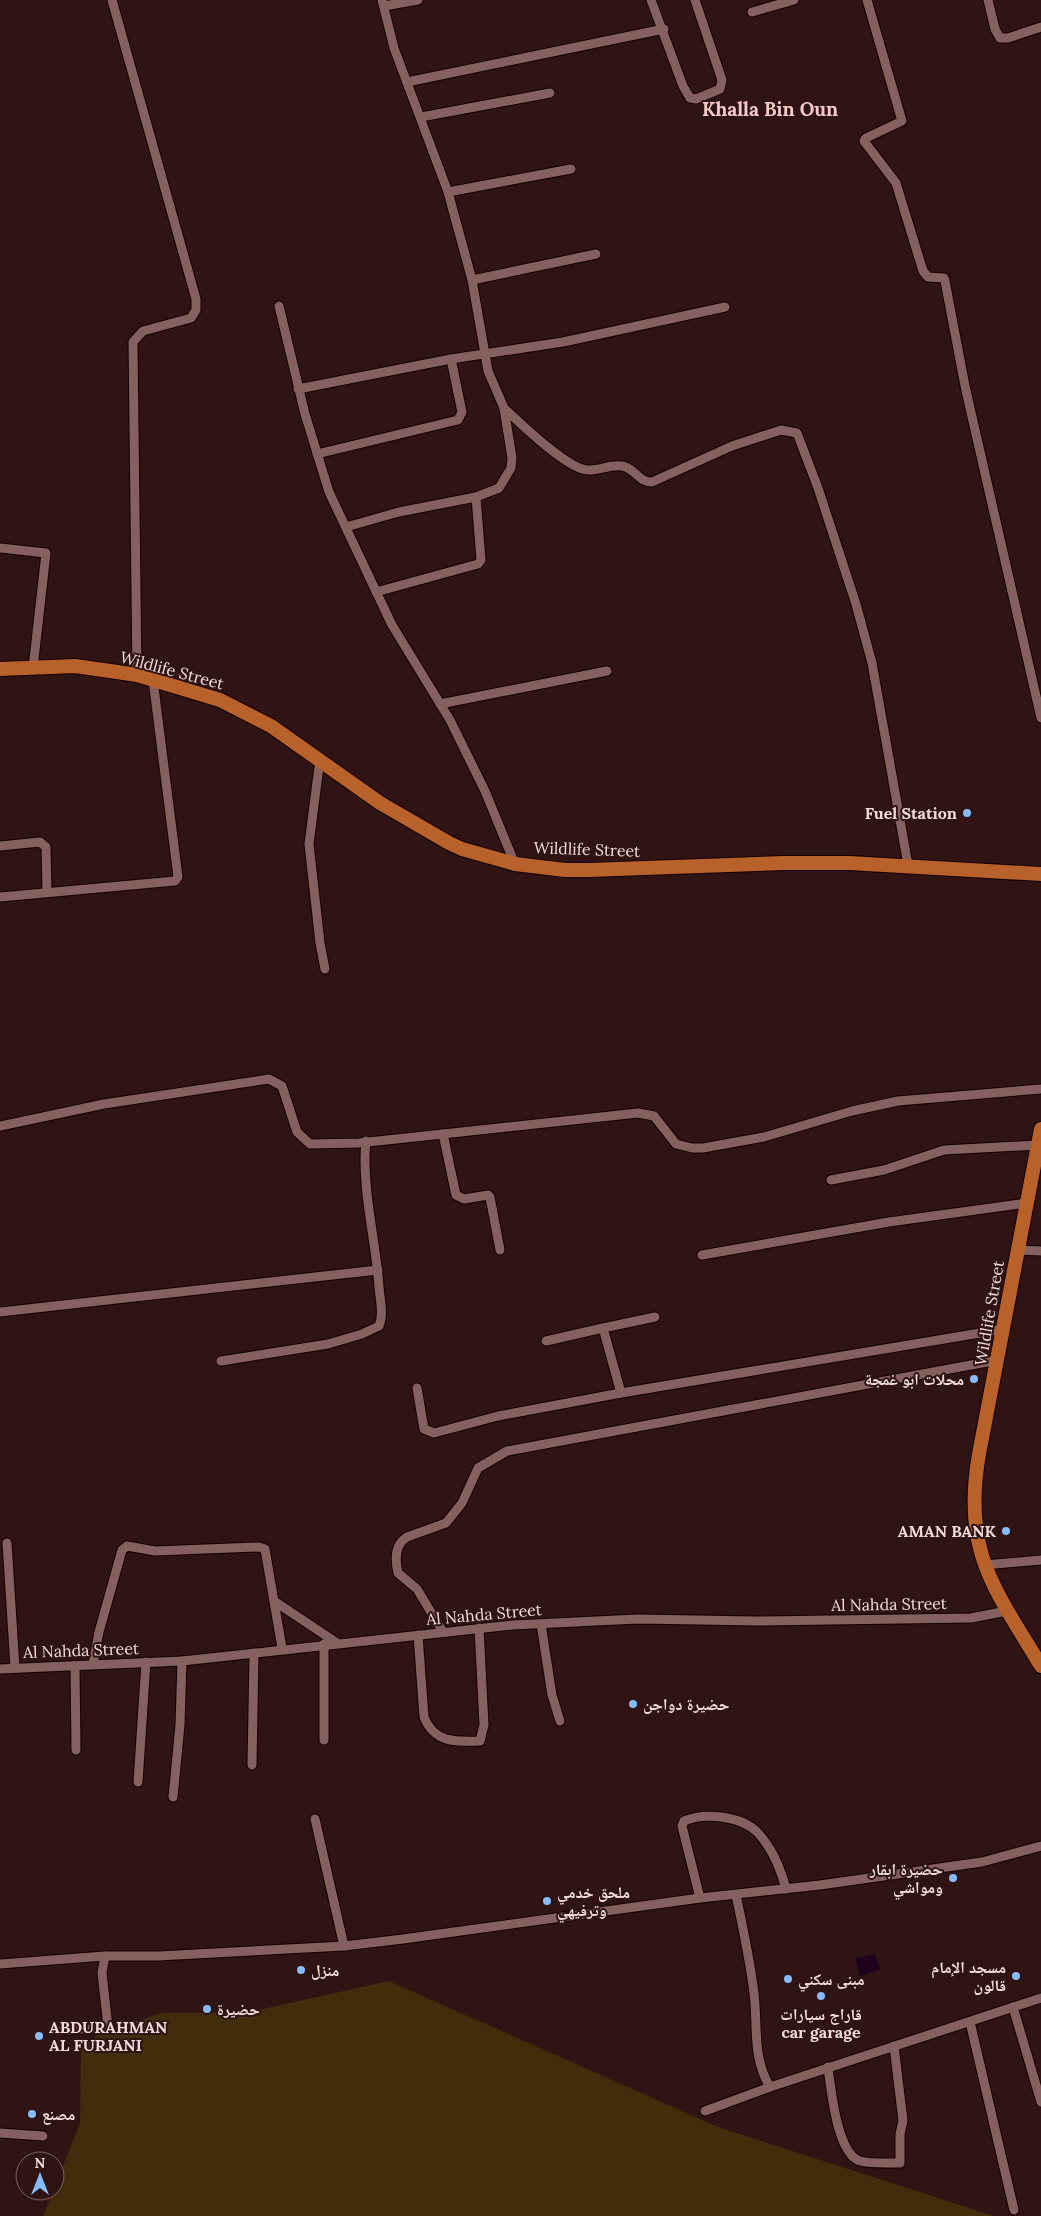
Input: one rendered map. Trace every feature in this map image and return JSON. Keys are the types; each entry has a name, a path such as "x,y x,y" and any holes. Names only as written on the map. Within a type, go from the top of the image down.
{"main road":[{"name":"Wildlife Street","path":"0,669 76,666 137,676 220,700 270,726 320,759 380,803 434,835 462,849 516,864 565,870 784,863 908,865 1041,874"},
{"name":"Wildlife Street","path":"1041,1129 979,1454 974,1492 974,1523 984,1565 1007,1612 1036,1648 1041,1666"}],"street":[{"path":"112,0 196,299 196,310 191,318 143,331 133,342 137,676"},
{"path":"346,528 399,512 476,497 499,488 511,468 512,448 504,408 488,371 472,280 448,192 394,48 383,3 418,0"},
{"path":"651,0 664,29 683,86 690,98 696,99 720,89 722,80 695,0"},
{"path":"752,12 794,0"},
{"path":"867,0 902,122 866,138 864,141 896,183 923,272 928,277 944,278 945,281 965,386 1041,718"},
{"path":"988,0 1000,38 1008,38 1041,27"},
{"path":"407,82 664,29"},
{"path":"421,117 550,93"},
{"path":"448,192 571,169"},
{"path":"472,280 596,254"},
{"path":"279,306 298,388 329,492 392,625 440,704 485,791 516,864"},
{"path":"298,388 451,359 486,355 643,327 725,307"},
{"path":"317,454 458,420 462,412 451,359"},
{"path":"504,408 537,438 569,462 587,470 622,466 646,482 652,482 732,446 781,430 797,433 818,488 856,604 872,663 908,865"},
{"path":"376,592 478,564 481,560 476,497"},
{"path":"0,548 46,553 33,668"},
{"path":"440,704 607,671"},
{"path":"0,897 103,889 175,881 178,878 153,680"},
{"path":"320,759 309,844 320,943 325,969"},
{"path":"0,846 40,842 43,844 46,847 47,892"},
{"path":"0,1126 104,1104 269,1079 277,1081 282,1086 297,1132 304,1141 310,1144 321,1145 443,1134 638,1113 654,1116 676,1144 703,1148 764,1137 852,1111 898,1100 1041,1089"},
{"path":"443,1134 456,1195 460,1199 488,1195 490,1197 500,1250"},
{"path":"221,1361 328,1344 374,1330 381,1320 378,1270 364,1155 366,1141"},
{"path":"831,1180 884,1170 944,1150 1038,1145"},
{"path":"702,1255 945,1213 1027,1203"},
{"path":"1018,1250 1041,1251"},
{"path":"0,1312 378,1270"},
{"path":"546,1341 655,1317"},
{"path":"603,1328 621,1393"},
{"path":"416,1388 424,1428 434,1433 498,1416 621,1393 1004,1329"},
{"path":"443,1632 417,1589 398,1572 396,1552 401,1541 407,1537 446,1523 462,1503 478,1468 507,1451 998,1360"},
{"path":"7,1543 15,1668"},
{"path":"93,1664 99,1632 124,1547 155,1551 259,1547 265,1549 282,1648"},
{"path":"984,1565 1041,1560"},
{"path":"274,1601 337,1643"},
{"name":"Al Nahda Street","path":"0,1669 182,1661 282,1648 479,1628 541,1624 664,1619 756,1621 971,1618 1007,1612"},
{"path":"541,1624 551,1687 560,1721"},
{"path":"418,1635 424,1717 427,1726 435,1735 446,1740 457,1742 480,1741 484,1726 479,1628"},
{"path":"324,1644 324,1740"},
{"path":"252,1765 254,1653"},
{"path":"173,1797 180,1725 182,1661"},
{"path":"138,1782 146,1662"},
{"path":"75,1666 76,1750"},
{"path":"700,1898 682,1826 684,1821 689,1819 716,1816 732,1820 755,1830 782,1873 786,1889"},
{"path":"315,1819 344,1946"},
{"path":"0,1964 105,1956 158,1956 344,1946 458,1933 700,1898 786,1889 982,1862 1041,1846"},
{"path":"736,1895 754,1992 759,2060 762,2076 770,2087"},
{"path":"58,2031 108,2027 102,1973 105,1956"},
{"path":"705,2111 828,2067 1041,1998"},
{"path":"1013,2007 1041,2102"},
{"path":"970,2022 1014,2210"},
{"path":"828,2067 838,2126 849,2154 859,2161 900,2163 900,2134 903,2120 894,2046"},
{"path":"0,2133 43,2136"}],"shaded area":[{"path":"875,1954 880,1970 860,1976 855,1958"},
{"path":"389,1981 718,2127 994,2216 43,2216 49,2201 65,2201 65,2161 80,2123 81,2042 160,2013 250,2012"}],"place":[{"name":"Fuel Station","path":"967,813"},
{"name":"محلات ابو غمجة","path":"974,1379"},
{"name":"AMAN BANK","path":"1006,1531"},
{"name":"حضيرة دواجن","path":"633,1704"},
{"name":"حضيرة ابقار ومواشي","path":"953,1878"},
{"name":"ملحق خدمي وترفيهي","path":"547,1901"},
{"name":"منزل","path":"301,1970"},
{"name":"مسجد الإمام قالون","path":"1016,1976"},
{"name":"مبنى سكني","path":"788,1979"},
{"name":"قاراج سيارات car garage","path":"821,1996"},
{"name":"حضيرة","path":"207,2009"},
{"name":"ABDURAHMAN AL FURJANI","path":"39,2036"},
{"name":"مصنع","path":"32,2114"}],"district":[{"name":"Khalla Bin Oun","path":"770,109"}]}
